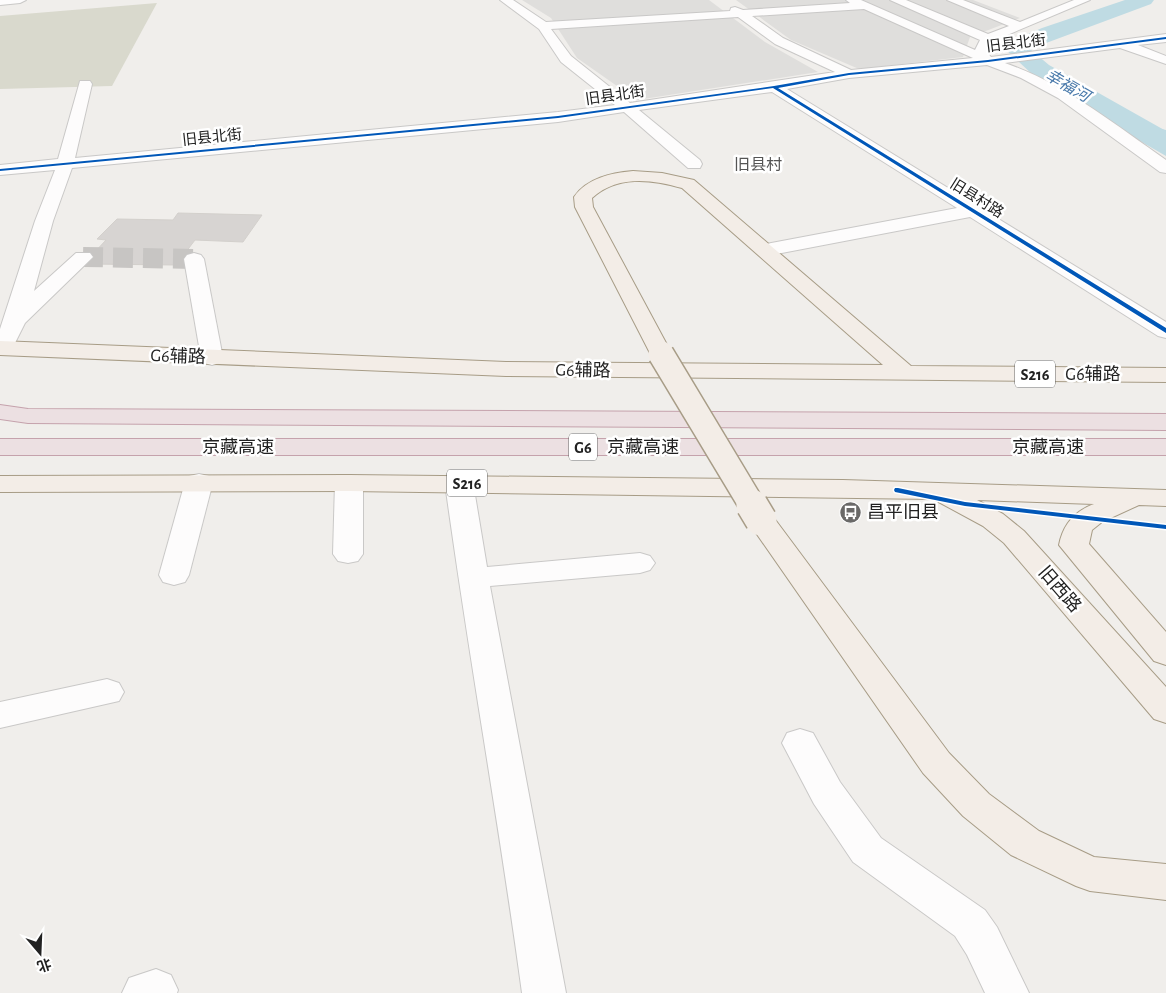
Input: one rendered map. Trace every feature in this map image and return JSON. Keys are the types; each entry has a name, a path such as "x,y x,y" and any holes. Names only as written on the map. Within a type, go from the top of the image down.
{"highway":[{"path":"0,412 28,416"},
{"path":"0,416 1166,422"},
{"name":"京藏高速","path":"0,447 1166,447"}],"main road":[{"path":"905,372 688,184 652,176 626,177 605,181 591,188 584,197 588,219 661,354 761,520 930,756 976,806 1025,843 1090,874 1166,882"},
{"name":"G6辅路","path":"1,348 506,369 1166,374"},
{"name":"S216","path":"0,484 199,482 459,483 935,490 1153,497"},
{"name":"旧西路","path":"935,490 993,520 1014,537 1166,710"},
{"path":"1153,497 1095,514 1079,524 1074,534 1074,545 1166,653"}],"street":[{"path":"0,2 20,0"},
{"path":"506,0 543,26 566,59 694,164"},
{"path":"721,0 779,41 849,74"},
{"path":"852,0 988,61 1026,74 1064,95 1166,168"},
{"path":"896,0 988,39"},
{"path":"953,0 1021,19 1039,18 1084,0"},
{"path":"543,26 864,6"},
{"path":"988,61 980,52 988,39 1021,19"},
{"name":"旧县北街","path":"0,170 558,117 774,87 849,74 988,61 1166,38"},
{"path":"1121,44 1166,60"},
{"path":"1,348 15,320 44,221 65,165 85,84"},
{"name":"旧县村路","path":"774,87 1166,331"},
{"path":"766,250 972,211"},
{"path":"15,320 83,257"},
{"path":"194,259 212,358"},
{"path":"174,575 199,482"},
{"path":"348,554 349,483"},
{"path":"459,483 473,578 532,904 544,993"},
{"path":"473,578 640,563"},
{"path":"0,715 107,692"},
{"path":"800,744 827,793 867,850 970,924 982,941 1007,993"}],"shaded area":[{"path":"522,0 709,0 765,42 818,72 637,100 577,58 551,18"},
{"path":"736,0 973,0 1020,18 970,37 963,57 859,69 791,40"},
{"path":"157,3 112,86 0,89 0,16"}],"water":[{"path":"1086,110 1166,130 1166,156"}],"building":[{"path":"178,213 262,215 243,242 195,240 176,265 89,264 95,257 93,254 106,240 97,239 117,219 173,220"}],"waterway":[{"name":"幸福河","path":"1144,0 1050,33 1015,48 1041,70 1166,142"}],"tunnel":[{"path":"83,257 194,259"}],"cycle path":[{"path":"0,170 558,117 774,87 849,74 988,61 1166,38"},
{"path":"774,87 1166,331"},
{"path":"898,490 965,504 1166,527"}],"place":[{"name":"昌平旧县","path":"851,512"}],"district":[{"name":"旧县村","path":"758,164"}]}
